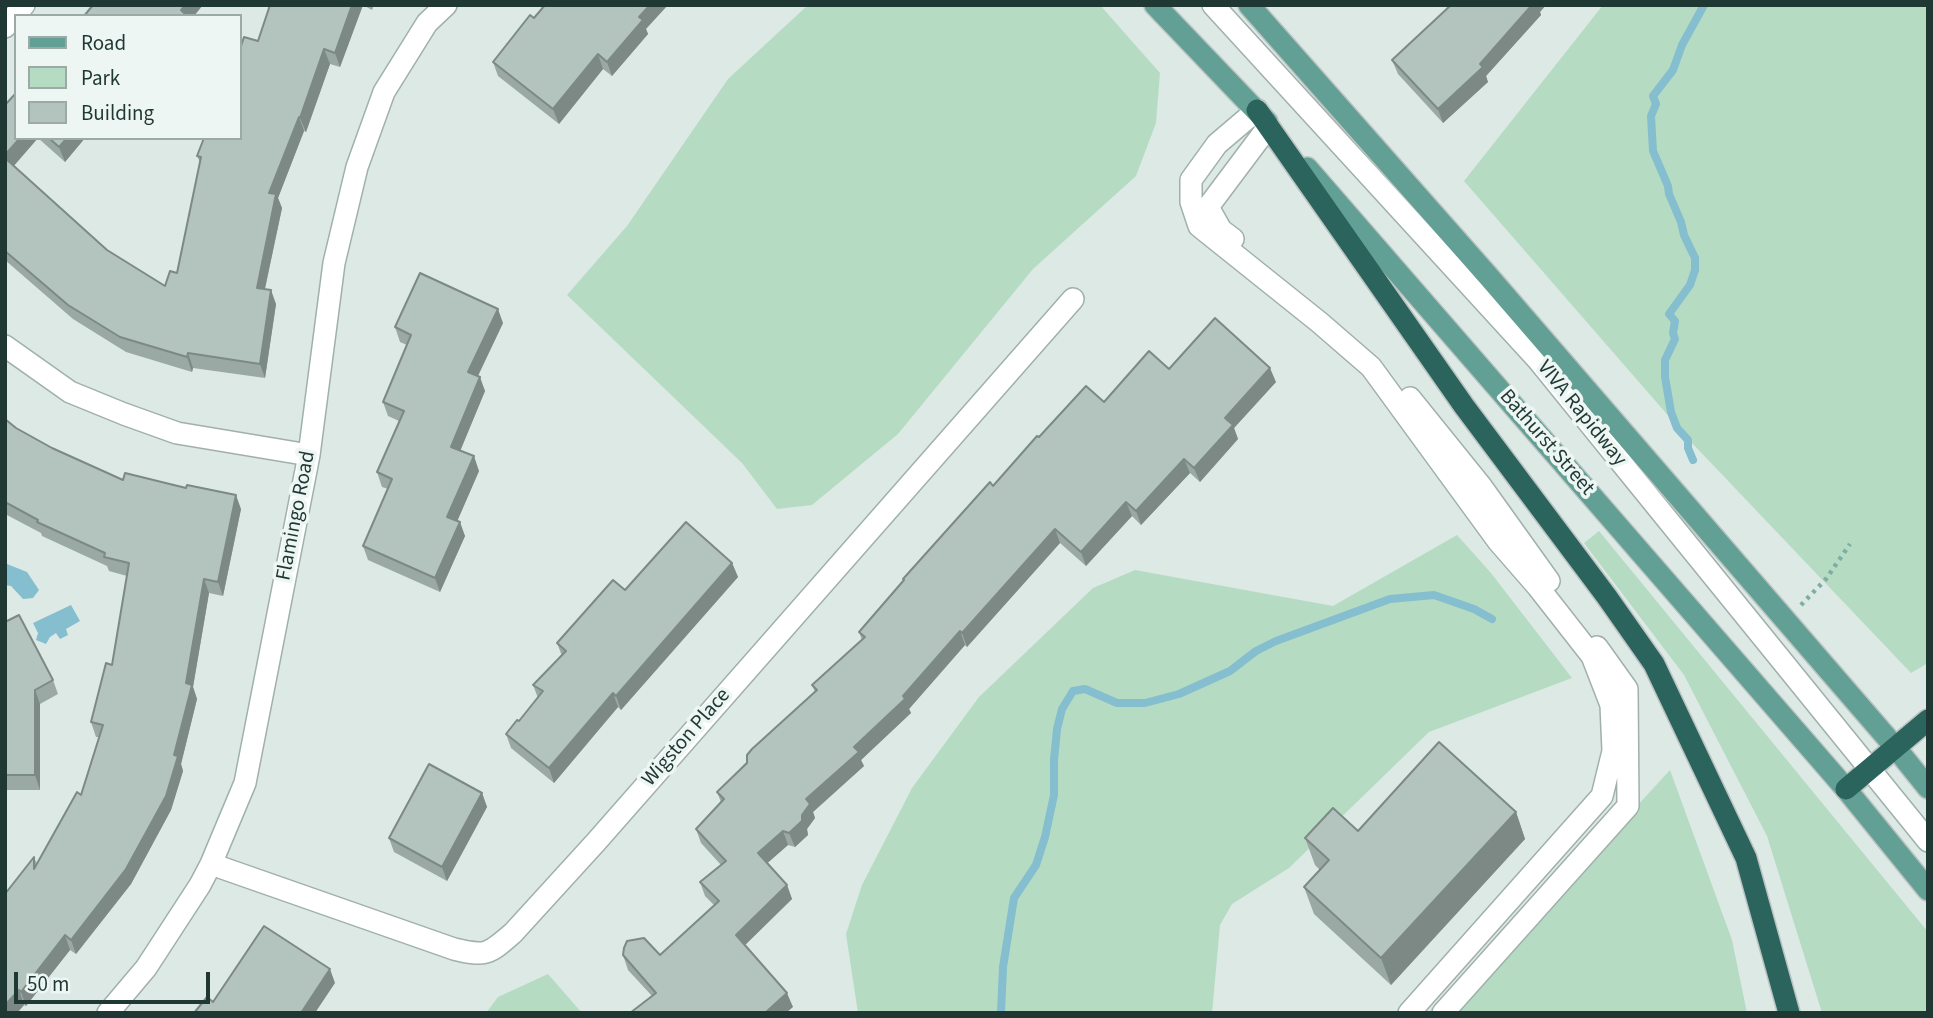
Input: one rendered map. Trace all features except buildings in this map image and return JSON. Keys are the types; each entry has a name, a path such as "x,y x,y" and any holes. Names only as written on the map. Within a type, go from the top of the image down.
{"highway":[{"path":"1262,118 1464,406 1654,664 1746,858 1789,1013"},
{"path":"1846,789 1928,720"}],"main road":[{"path":"1249,5 1489,277 1928,788"},
{"name":"Bathurst Street","path":"1162,11 1262,118 1846,789 1928,890"}],"street":[{"name":"Flamingo Road","path":"108,1013 146,968 211,864 245,783 309,455 334,263 357,167 384,92 427,23 446,5"},
{"name":"VIVA Rapidway","path":"1213,5 1538,360 1928,841"},
{"path":"1262,118 1217,144 1191,180 1191,202 1199,226 1320,321 1371,367 1498,541 1592,656 1611,705 1613,751 1602,796 1409,1013"},
{"path":"1262,118 1208,207 1221,230 1309,294 1395,380 1481,486 1627,688 1628,806 1443,1013"},
{"name":"Wigston Place","path":"211,864 454,949 484,954 498,946 596,842 1073,299"},
{"path":"5,346 70,392 135,418 177,433 309,455"}],"path":[{"path":"1786,621 1826,579 1850,544"}],"green space":[{"path":"808,5 1100,5 1160,73 1156,123 1136,176 1033,269 898,434 812,505 777,509 742,463 567,295 627,226 728,79"},
{"path":"1603,5 1928,5 1928,663 1911,673 1692,443 1464,181"},
{"path":"1599,531 1928,932 1928,1013 1822,1013 1767,836 1684,675 1584,543"},
{"path":"1457,535 1491,573 1572,678 1429,732 1289,868 1232,904 1220,925 1212,1013 858,1013 846,934 862,885 912,788 979,697 1093,588 1135,570 1333,606"},
{"path":"1670,770 1732,940 1747,1013 1447,1013"},
{"path":"548,974 582,1013 486,1013 498,997"}],"water":[{"path":"7,564 27,572 39,590 33,598 23,599 11,586 5,585"},
{"path":"71,605 80,621 66,629 68,635 60,639 56,633 46,644 36,640 38,633 33,623"}],"waterway":[{"path":"1693,460 1688,440 1677,428 1671,412 1665,360 1675,339 1675,321 1669,314 1690,285 1695,270 1695,258 1653,151 1651,116 1656,104 1653,96 1673,70 1682,45 1704,5"},
{"path":"1001,1013 1003,967 1014,898 1036,865 1045,837 1054,795 1057,729 1062,709 1073,691 1085,689 1117,703 1145,703 1179,694 1230,671 1256,651 1276,641 1390,599 1434,595 1474,609 1492,619"}]}
